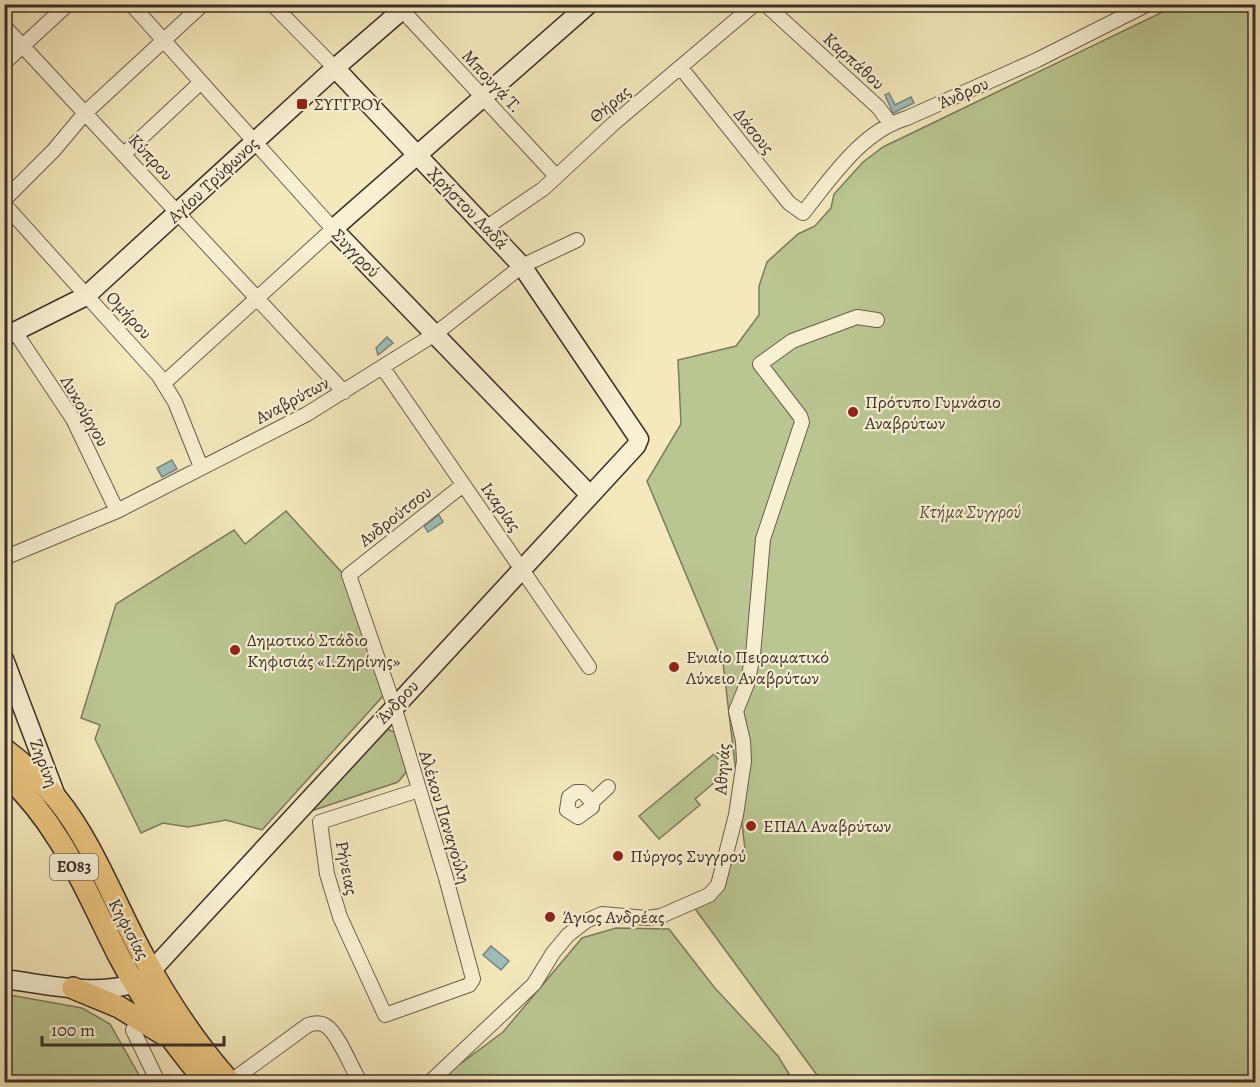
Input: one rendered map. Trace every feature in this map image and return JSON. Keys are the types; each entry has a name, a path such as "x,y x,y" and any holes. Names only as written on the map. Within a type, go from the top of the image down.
{"main road":[{"path":"333,229 588,4"},
{"name":"Αγίου Τρύφωνος","path":"10,334 86,296 335,68 406,7"},
{"name":"Χρήστου Λαδά","path":"335,68 522,266 637,434"},
{"name":"Συγγρού","path":"333,229 589,494"},
{"name":"Άνδρου","path":"143,977 521,567 636,446 639,439 637,434"},
{"name":"Ζηρίνη","path":"4,659 58,800"},
{"name":"Κηφισίας","path":"4,750 30,770 58,800 172,1041 206,1083"},
{"name":"Κηφισίας","path":"4,773 26,792 56,834 143,977 230,1083"},
{"path":"4,980 73,988 116,987 143,977"},
{"path":"73,988 119,1007 172,1041"}],"street":[{"path":"4,63 68,4"},
{"name":"Συγγρού","path":"131,4 333,229"},
{"path":"4,202 54,150 85,113 203,4"},
{"name":"Χρήστου Λαδά","path":"272,4 335,68"},
{"name":"Θήρας","path":"487,227 543,189 613,124 755,4"},
{"name":"Καρπάθου","path":"765,4 878,107 890,123"},
{"name":"Άνδρου","path":"803,213 871,136 890,123 907,118 1037,60 1148,4"},
{"name":"Μπουγά Τ.","path":"406,7 483,97 556,176"},
{"name":"Κύπρου","path":"4,26 258,297 344,393"},
{"name":"Δάσους","path":"681,68 789,203 803,213"},
{"path":"124,154 200,83"},
{"name":"Ομήρου","path":"4,202 164,383 175,402 201,467"},
{"path":"164,383 333,229"},
{"name":"Αναβρύτων","path":"4,558 117,512 344,393 435,334 522,266 577,240"},
{"name":"Αθηνάς","path":"430,1083 527,991 568,935 586,921 602,914 647,918 661,915 709,895 718,885 736,815 744,761 743,741 736,711 747,684 753,655 763,539 802,422 800,416 760,364 792,341 857,317 877,320"},
{"name":"Λυκούργου","path":"10,334 73,419 117,512"},
{"name":"Ικαρίας","path":"384,368 590,667"},
{"name":"Ανδρούτσου","path":"349,575 463,485"},
{"name":"Αλέκου Παναγούλη","path":"349,575 394,706 473,979 469,985 385,1015"},
{"path":"592,802 608,787"},
{"name":"Ρήνειας","path":"385,1015 336,907 327,874 320,822 419,790"},
{"path":"144,1021 135,1024 134,1033 158,1083"},
{"path":"230,1083 308,1025 316,1023 326,1025 335,1036 360,1083"}],"green space":[{"name":"Κτήμα Συγγρού","path":"1177,5 1255,5 1255,1082 822,1082 693,906 745,849 723,663 647,481 681,424 678,360 736,346 759,315 759,286 767,262 798,234 815,226 831,208 834,194 863,162 883,147"},
{"name":"Δημοτικό Στάδιο Κηφισιάς «Ι.Ζηρίνης»","path":"286,511 345,576 383,696 262,830 226,820 188,827 163,823 141,833 95,739 100,725 81,718 116,604 234,530 245,544"},
{"path":"387,729 394,732 408,770 398,782 308,812"},
{"path":"714,754 728,771 695,799 700,805 659,839 639,816"},
{"path":"616,928 669,929 714,987 778,1056 794,1082 436,1082 503,1032 582,938"},
{"path":"4,994 82,1008 110,1024 143,1082 5,1082"}],"water":[{"path":"889,93 895,105 911,97 914,103 893,113 885,95"},
{"path":"387,337 393,343 378,355 376,348"},
{"path":"172,460 177,469 162,477 157,468"},
{"path":"439,515 443,522 428,532 424,526"},
{"path":"491,946 509,961 501,970 483,955"}],"place":[{"name":"ΣΥΓΓΡΟΥ","path":"302,104"},
{"name":"Πρότυπο Γυμνάσιο Αναβρύτων","path":"853,412"},
{"name":"Δημοτικό Στάδιο Κηφισιάς «Ι.Ζηρίνης»","path":"235,650"},
{"name":"Ενιαίο Πειραματικό Λύκειο Αναβρύτων","path":"674,667"},
{"name":"ΕΠΑΛ Αναβρύτων","path":"751,826"},
{"name":"Πύργος Συγγρού","path":"618,856"},
{"name":"Άγιος Ανδρέας","path":"550,917"}]}
